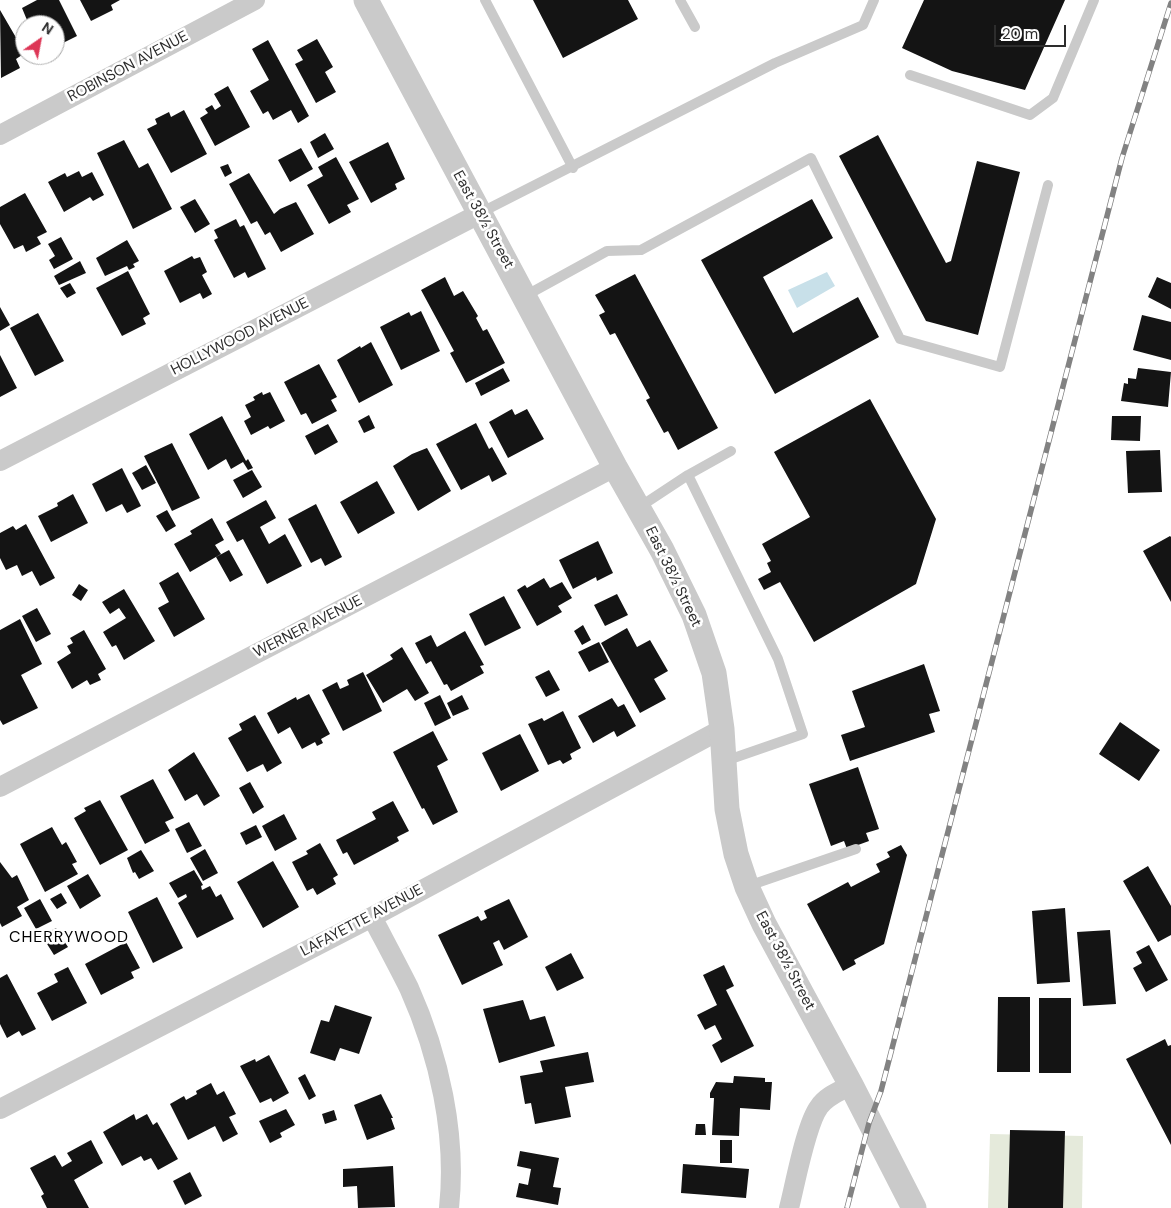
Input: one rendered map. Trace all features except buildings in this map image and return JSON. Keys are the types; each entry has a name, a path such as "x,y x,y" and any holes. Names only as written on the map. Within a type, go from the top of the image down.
{"street":[{"name":"ROBINSON AVENUE","path":"0,135 255,0"},
{"name":"East 38½ Street","path":"366,0 615,467 662,550 694,615 714,673 722,729 727,809 736,854 747,887 764,924 851,1085 914,1208"},
{"name":"HOLLYWOOD AVENUE","path":"0,460 479,214"},
{"name":"WERNER AVENUE","path":"0,786 615,467"},
{"name":"LAFAYETTE AVENUE","path":"0,1109 372,917 722,729"},
{"path":"372,917 409,989 437,1071 446,1109 450,1155 449,1208"},
{"path":"789,1208 812,1122 819,1107 828,1098 851,1085"}],"lane":[{"path":"485,0 573,168"},
{"path":"680,0 695,28"},
{"path":"479,214 573,168 775,63 863,25 874,0"},
{"path":"910,75 1030,115 1054,98 1094,0"},
{"path":"525,296 607,252 641,250 811,158 900,339 1000,367 1048,185"},
{"path":"638,508 688,475 731,451"},
{"path":"688,475 778,659 803,734 724,761"},
{"path":"747,887 856,849"}],"shaded area":[{"path":"990,1134 1083,1136 1082,1208 988,1208"}],"water":[{"path":"827,272 835,286 797,308 788,290"}],"railway":[{"path":"847,1208 869,1123 881,1091 1122,158 1171,3"}],"district":[{"name":"CHERRYWOOD","path":"69,938"}]}
